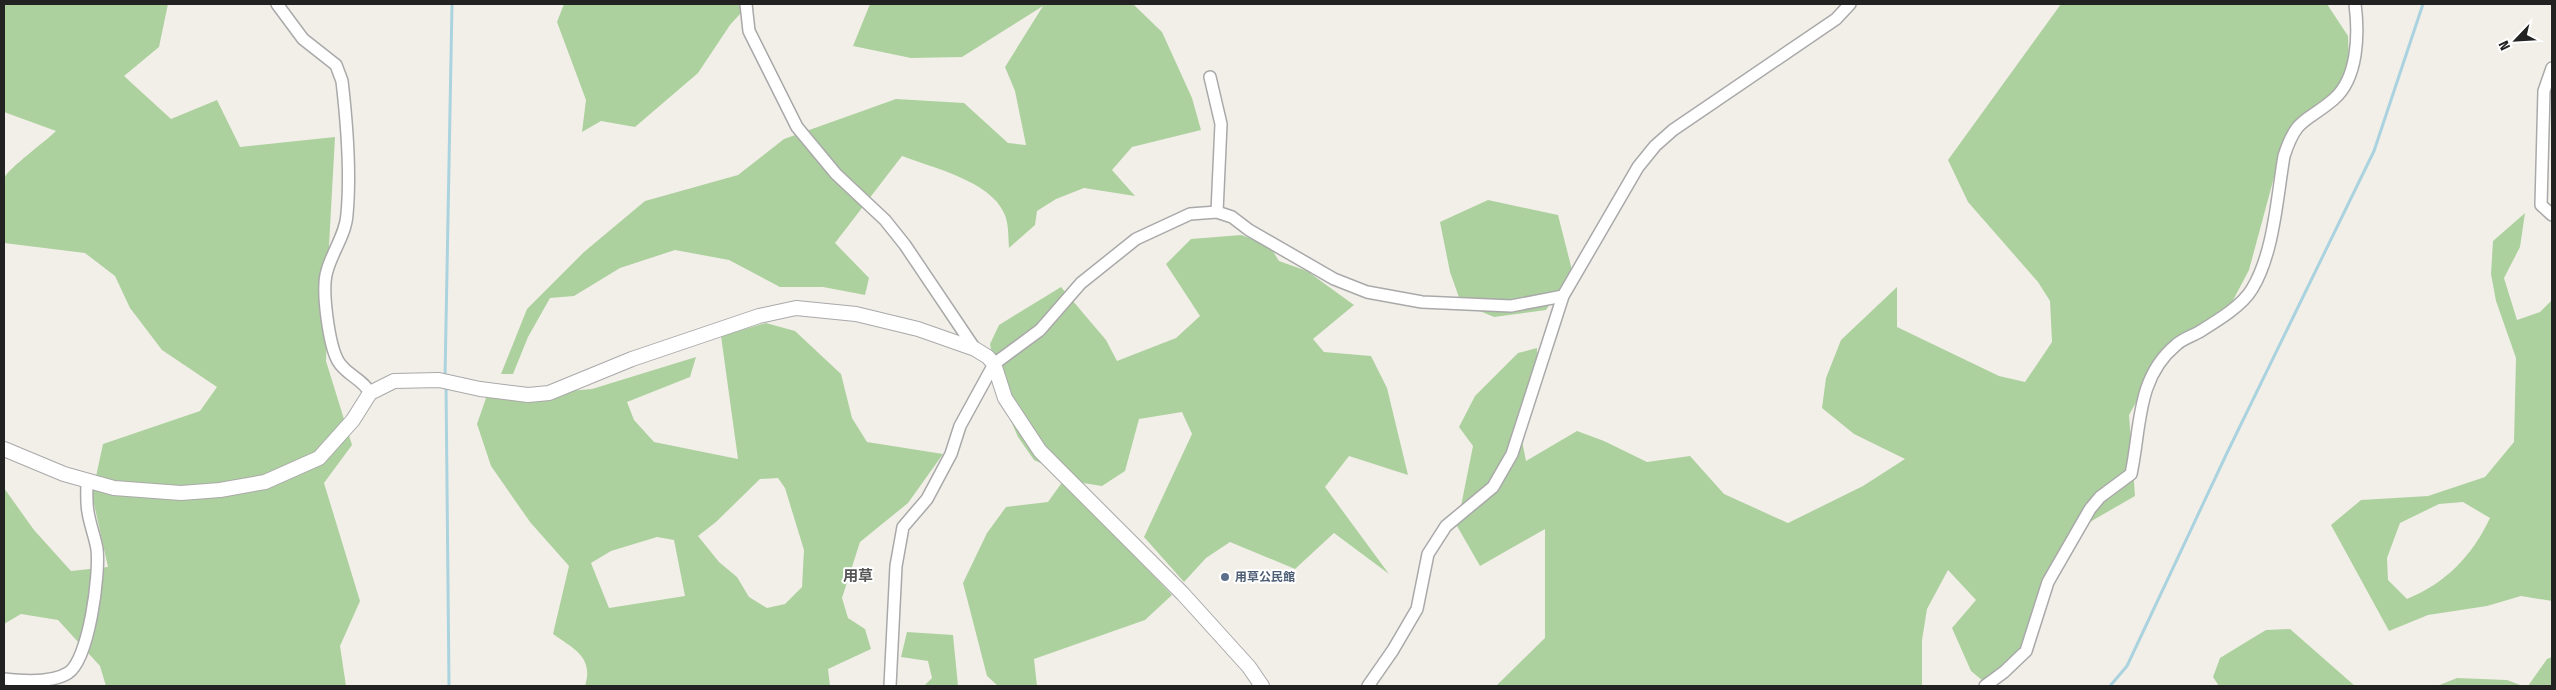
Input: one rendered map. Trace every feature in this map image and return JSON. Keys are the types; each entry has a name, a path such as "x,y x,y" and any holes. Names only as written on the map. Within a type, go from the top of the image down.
{"street":[{"path":"277,4 303,38 336,65 342,81 345,110 347,216 325,278 327,307 332,345 338,362 367,386 370,392"},
{"path":"746,4 748,30 797,127 836,174 885,220 900,238 975,349"},
{"path":"1368,686 1393,650 1416,608 1428,554 1446,526 1493,487 1512,454 1563,296 1638,167 1655,146 1673,130 1836,18 1850,4"},
{"path":"1985,686 2004,672 2026,651 2048,582 2090,509 2100,496 2131,474 2139,410 2146,390 2158,366 2177,344 2200,332 2238,305 2252,290 2266,258 2284,156 2289,141 2304,119 2334,99 2350,75 2355,53 2355,4"},
{"path":"2552,68 2544,91 2541,205 2552,215"},
{"path":"1210,77 1221,124 1217,212"},
{"path":"890,686 896,566 903,527 927,499 951,454 960,426 994,364 1040,330 1081,283 1136,239 1190,214 1217,212 1232,217 1249,230 1334,279 1367,292 1422,302 1511,306 1563,296"},
{"path":"4,449 87,481 142,492 181,493 265,482 323,455 353,420 370,392 394,381 439,380 480,389 528,395 548,393 632,359 759,316 796,308 856,314 918,329 975,349 988,357 994,364 1005,398 1040,451 1183,594 1249,667 1262,686"},
{"path":"4,679 25,684 65,680 80,659 96,596 97,550 87,510 87,481"}],"green space":[{"path":"4,4 168,4 159,47 124,76 171,119 217,100 240,147 335,137 329,246 326,361 352,445 324,483 360,601 340,646 346,686 106,686 100,666 58,620 21,614 4,624 4,488 34,530 71,571 108,567 92,495 103,444 200,411 217,387 162,350 130,308 115,276 85,253 4,243 2,199 5,177 13,167 56,131 4,112"},
{"path":"564,4 749,4 730,25 698,73 635,127 601,121 582,132 586,100 557,22"},
{"path":"870,4 1133,4 1162,32 1192,98 1201,130 1132,147 1112,170 1135,196 1084,188 1056,199 1037,211 1035,225 1009,248 1006,217 997,202 987,192 959,177 902,156 835,243 869,278 865,295 823,287 780,287 729,260 675,250 620,268 574,296 550,298 528,337 513,374 501,374 527,309 584,252 645,201 738,175 784,139 896,99 964,103 1008,143 1026,145 1015,91 1005,67 1043,6 962,57 911,58 853,46"},
{"path":"2061,4 2327,4 2348,36 2350,86 2283,144 2249,270 2230,306 2167,347 2129,415 2135,496 2069,534 2023,644 1993,686 1989,686 1971,671 1952,628 1976,600 1948,570 1927,609 1922,640 1922,686 1496,686 1545,638 1545,529 1480,566 1457,526 1473,446 1459,427 1475,396 1518,353 1537,348 1537,365 1517,416 1526,461 1577,431 1604,441 1647,462 1690,456 1724,494 1788,523 1863,486 1905,459 1854,434 1822,408 1826,378 1841,340 1897,287 1897,327 1999,376 2025,382 2052,342 2050,301 2038,282 1968,202 1948,160"},
{"path":"1488,200 1558,215 1572,270 1546,310 1494,317 1461,303 1450,272 1440,222"},
{"path":"2525,213 2520,247 2504,278 2517,320 2540,312 2552,300 2552,601 2521,596 2487,606 2428,615 2389,631 2331,525 2361,500 2428,496 2485,477 2514,442 2516,358 2496,301 2491,274 2493,241","holes":["2463,502 2490,518 2483,532 2466,556 2434,585 2407,599 2388,580 2387,558 2400,523 2439,504"]},
{"path":"1241,235 1269,245 1279,261 1307,271 1354,305 1313,339 1324,352 1371,356 1387,388 1408,475 1349,456 1325,487 1389,574 1334,533 1295,569 1230,542 1206,558 1184,582 1144,537 1192,434 1182,412 1139,419 1125,471 1102,486 1083,483 1034,460 1018,437 999,394 990,344 999,325 1061,287 1106,340 1117,361 1176,338 1200,316 1166,264 1191,239"},
{"path":"766,323 795,331 841,374 852,418 867,442 943,454 908,503 860,542 842,598 848,618 865,629 871,649 828,669 830,686 585,686 587,668 584,661 575,649 553,634 569,566 530,522 491,466 477,424 486,398 592,389 696,357 690,377 627,402 634,420 654,442 738,459 721,336","holes":["778,478 785,488 804,550 802,587 785,604 767,608 749,597 737,577 719,562 698,536 716,522 760,479","657,537 674,540 685,596 609,608 591,563 611,551"]},
{"path":"1063,481 1172,595 1145,620 1034,659 1037,686 998,686 987,676 963,583 987,533 1006,507 1048,502"},
{"path":"2290,629 2355,686 2219,686 2213,677 2220,658 2266,630"},
{"path":"907,632 953,635 958,686 924,686 932,678 928,661 901,657"},
{"path":"2552,657 2552,686 2528,686 2547,659"},
{"path":"2457,678 2507,680 2523,686 2437,686"}],"waterway":[{"path":"445,378 452,4"},
{"path":"2110,686 2127,666 2226,455 2374,151 2423,4"},
{"path":"446,384 449,686"}],"place":[{"name":"用草公民館","path":"1225,577"}],"district":[{"name":"用草","path":"858,576"}]}
